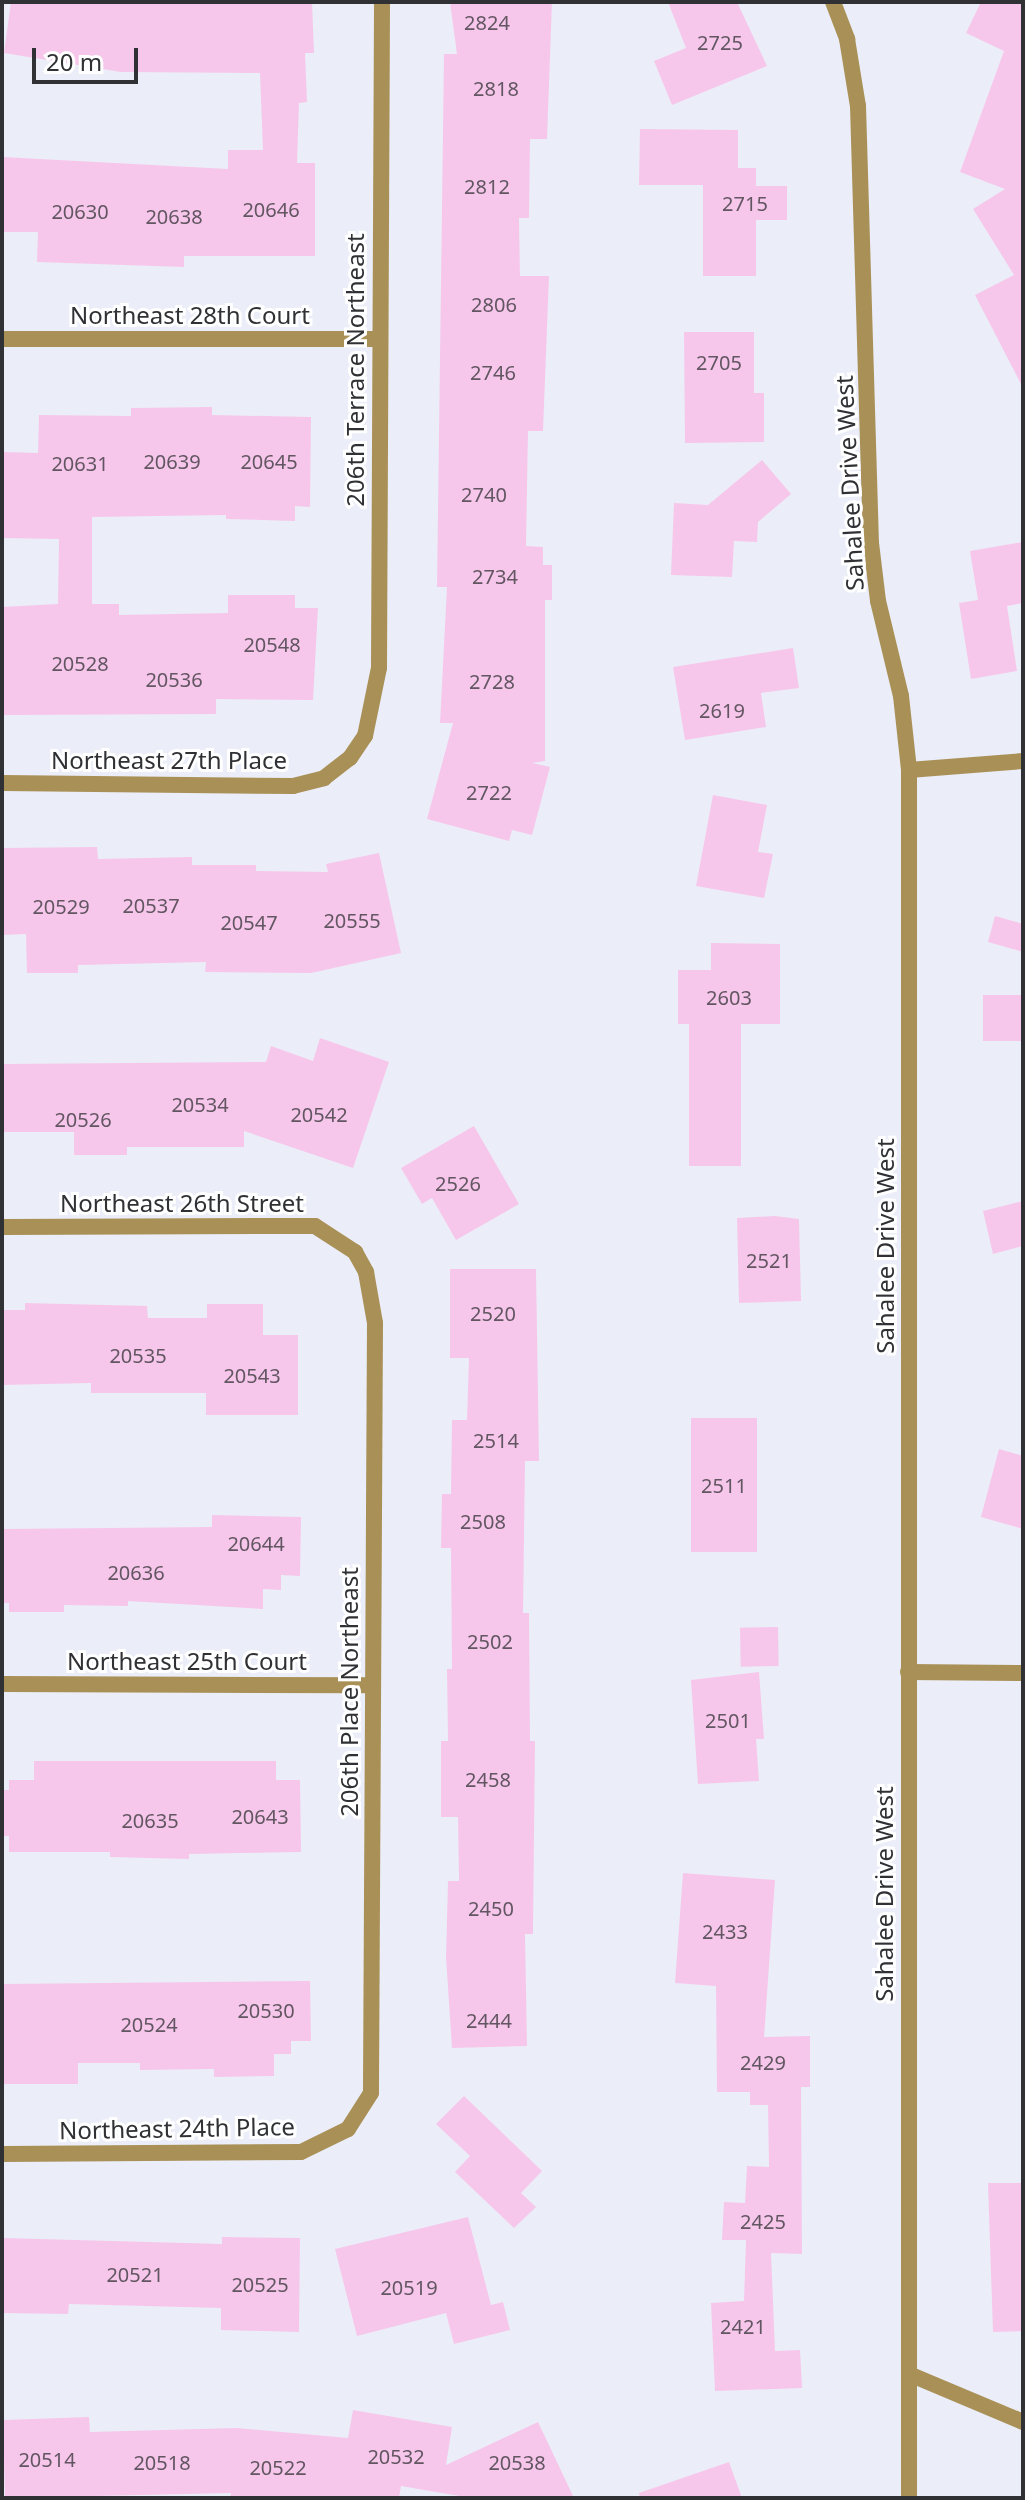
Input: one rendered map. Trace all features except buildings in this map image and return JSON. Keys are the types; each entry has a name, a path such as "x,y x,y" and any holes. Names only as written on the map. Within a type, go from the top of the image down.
{"street":[{"name":"206th Terrace Northeast","path":"365,736 379,668 378,339 382,2"},
{"name":"Sahalee Drive West","path":"833,2 847,39 858,106 871,543 878,601 901,696 909,770 909,2498"},
{"name":"Northeast 28th Court","path":"2,339 378,339"},
{"name":"Northeast 27th Place","path":"2,783 293,786 324,778 350,758 365,736"},
{"path":"909,770 1023,761"},
{"name":"Northeast 26th Street","path":"2,1227 283,1223 315,1226 355,1252"},
{"name":"206th Place Northeast","path":"348,2129 371,2093 373,2069 375,1323 366,1272 355,1252"},
{"path":"908,1672 1023,1673"},
{"name":"Northeast 25th Court","path":"2,1684 372,1685"},
{"name":"Northeast 24th Place","path":"2,2154 272,2155 323,2145 348,2129"},
{"path":"909,2374 1023,2422"}]}
